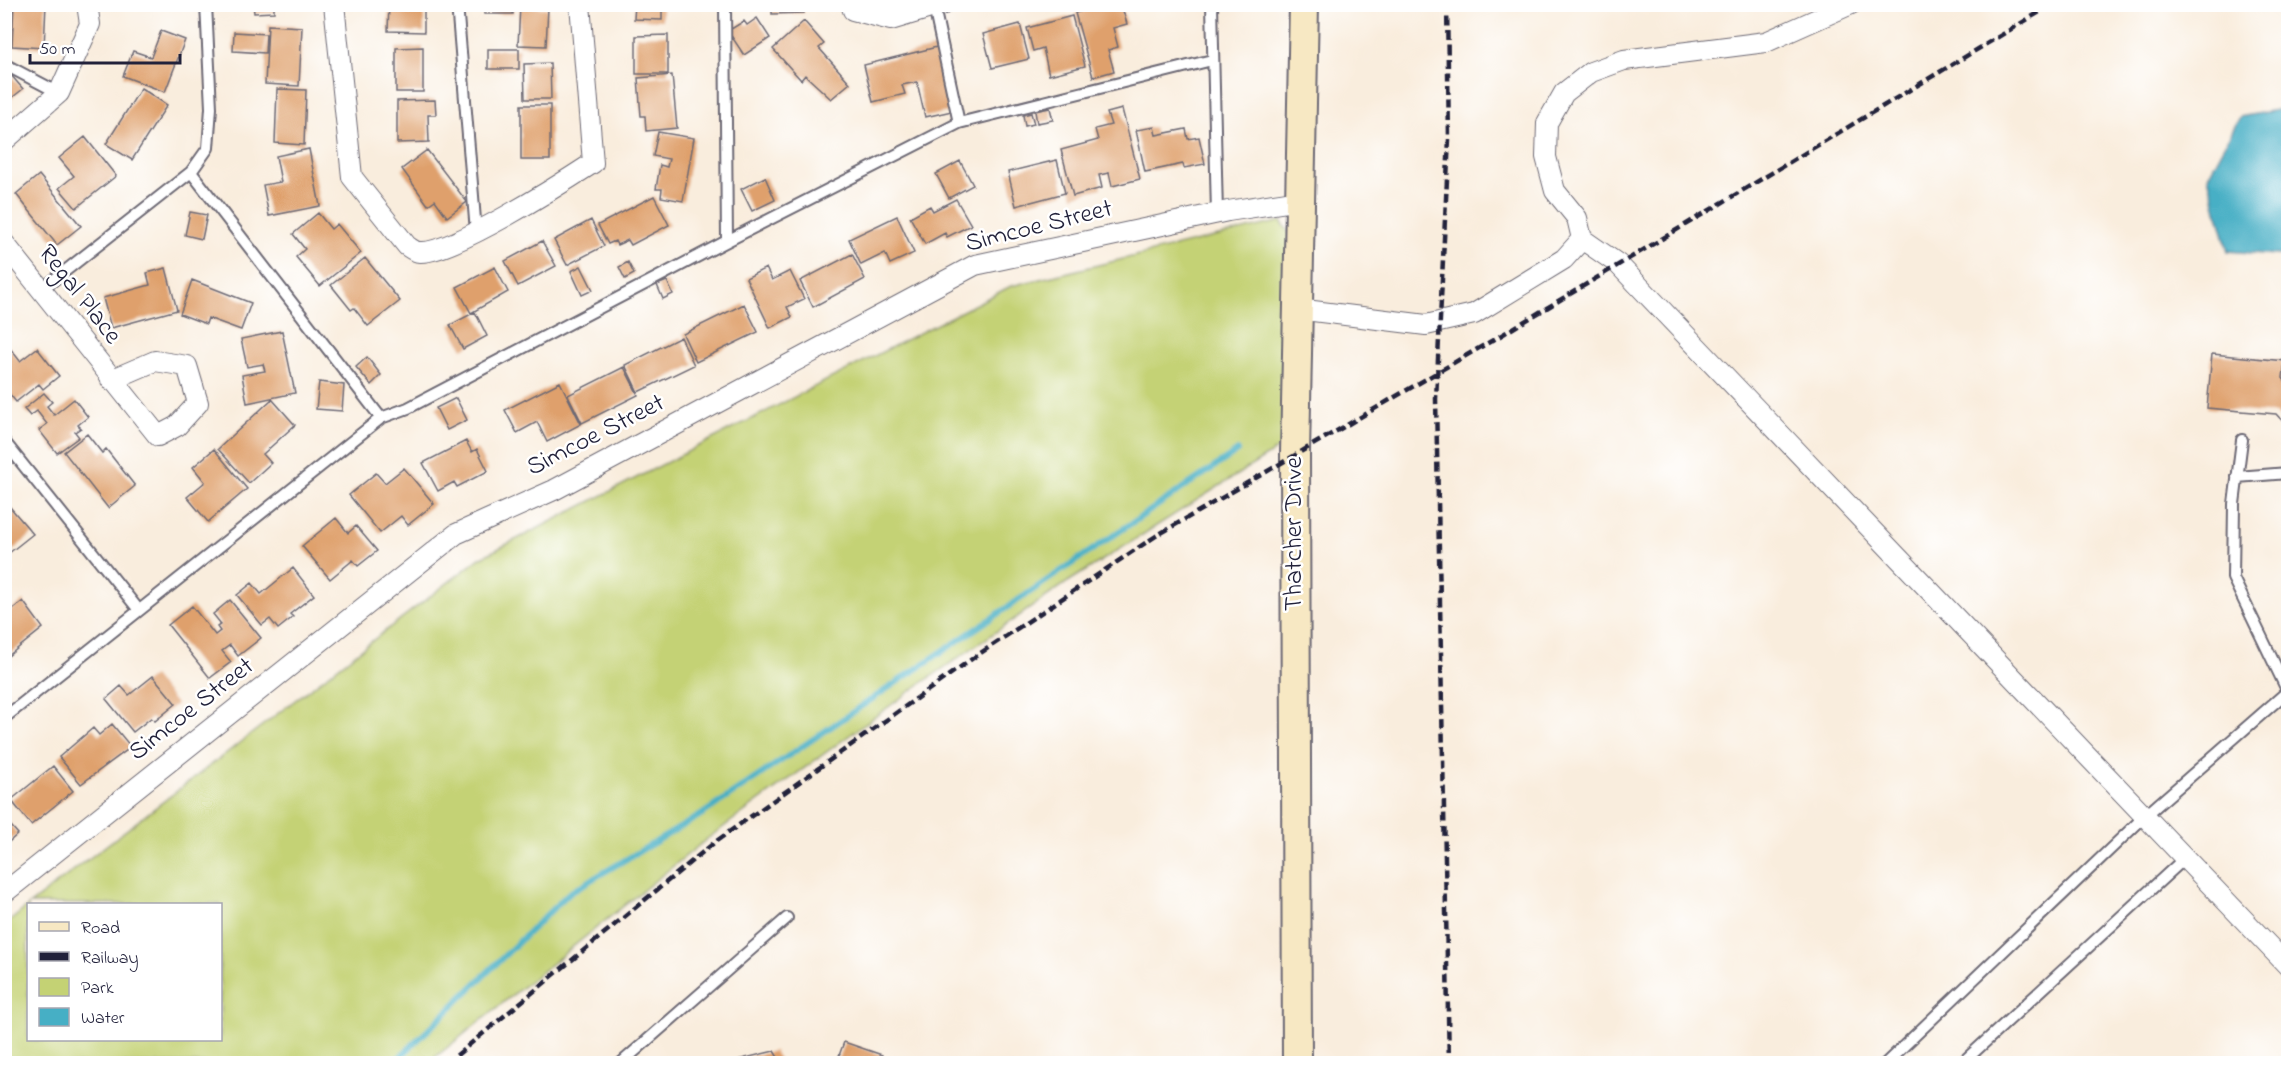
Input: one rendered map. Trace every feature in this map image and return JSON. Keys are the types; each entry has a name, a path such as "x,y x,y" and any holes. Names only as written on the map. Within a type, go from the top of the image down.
{"main road":[{"name":"Thatcher Drive","path":"1297,1064 1295,454 1304,4"}],"street":[{"path":"4,141 59,93 90,24 87,4"},
{"path":"334,4 352,177 407,246 418,252 476,232 554,189 593,162 580,4"},
{"path":"851,4 852,10 891,20 939,6"},
{"path":"1851,4 1810,14 1766,42 1624,60 1591,72 1564,93 1547,123 1546,157 1555,191 1577,218 1582,239 1618,264 2289,966"},
{"name":"Simcoe Street","path":"4,893 456,534 554,490 975,265 1217,214 1300,200"},
{"path":"1297,309 1426,325 1474,314 1564,259 1582,239"},
{"name":"Regal Place","path":"4,243 111,380 158,436 177,426 198,403 187,366 156,361 111,380"}],"lane":[{"path":"41,290 191,172 208,148 211,108 206,4"},
{"path":"457,4 476,232"},
{"path":"725,4 727,241"},
{"path":"1212,4 1217,214"},
{"path":"939,6 959,123"},
{"path":"4,718 138,609 381,418 408,408 452,382 959,123 1212,60"},
{"path":"4,64 59,93"},
{"path":"191,172 381,418"},
{"path":"1885,1064 2145,816 2288,692 2234,578 2237,477 2242,440"},
{"path":"4,441 138,609"},
{"path":"2237,477 2289,473"},
{"path":"1961,1064 2185,858"},
{"path":"620,1064 788,918"}],"green space":[{"path":"1281,221 1291,235 1284,445 1068,582 909,692 707,839 428,1063 5,1064 5,925 27,907 27,1041 222,1041 222,903 31,903 480,558 1011,286"}],"water":[{"path":"2288,108 2288,256 2228,251 2208,176 2240,117"}],"building":[{"path":"14,4 46,4 44,48 12,46"},
{"path":"146,4 166,4 166,6 147,9"},
{"path":"253,4 274,4 274,12 254,13"},
{"path":"389,4 424,4 424,32 388,31"},
{"path":"483,4 513,4 513,14 484,14"},
{"path":"635,4 662,4 662,20 634,19"},
{"path":"772,4 804,4 804,13 772,14"},
{"path":"1107,4 1121,4 1127,24 1113,28 1118,47 1108,50 1114,71 1093,77 1075,13"},
{"path":"520,6 548,8 546,46 518,45"},
{"path":"1072,16 1085,66 1049,75 1043,48 1033,51 1027,28"},
{"path":"757,18 770,38 744,55 728,31 744,21 747,25"},
{"path":"804,21 824,44 819,48 850,83 831,99 805,75 801,80 773,49"},
{"path":"1020,24 1029,59 992,68 983,34"},
{"path":"268,25 302,27 299,86 265,84"},
{"path":"161,31 185,40 165,92 123,76 133,51 151,57"},
{"path":"234,32 266,34 265,53 233,51"},
{"path":"668,35 668,74 636,74 636,36"},
{"path":"423,47 423,92 396,92 396,48"},
{"path":"937,47 952,111 925,117 917,82 902,85 905,94 873,102 864,65"},
{"path":"488,49 519,49 519,69 488,69"},
{"path":"550,63 551,99 525,99 524,64"},
{"path":"4,67 23,89 4,104"},
{"path":"672,75 677,128 646,131 645,116 641,116 638,78"},
{"path":"141,88 167,105 132,160 106,144"},
{"path":"277,89 306,90 304,145 275,143"},
{"path":"435,100 436,115 428,115 429,142 397,143 397,101"},
{"path":"521,105 550,105 550,160 521,160"},
{"path":"1050,108 1053,120 1037,123 1035,111"},
{"path":"1122,109 1140,179 1112,186 1109,173 1099,175 1102,188 1073,196 1061,150 1098,140 1095,129 1111,125 1107,113"},
{"path":"1031,113 1034,124 1025,126 1023,115"},
{"path":"1154,127 1156,135 1186,129 1188,139 1199,137 1205,164 1184,168 1183,164 1145,172 1136,130"},
{"path":"658,132 694,138 683,201 661,197 662,189 656,189 660,165 667,167 669,159 653,156"},
{"path":"85,137 116,176 76,208 59,188 74,176 59,158"},
{"path":"309,149 320,206 269,216 263,185 281,182 276,156"},
{"path":"427,150 467,202 447,217 435,200 428,205 402,169"},
{"path":"1057,160 1065,193 1016,206 1008,172"},
{"path":"960,161 973,185 949,198 936,174"},
{"path":"39,175 81,226 57,245 16,194"},
{"path":"765,177 775,200 752,211 741,189"},
{"path":"654,196 669,225 631,245 628,240 617,245 615,241 608,244 598,225"},
{"path":"956,199 971,225 947,237 945,233 925,244 910,217 930,206 933,211"},
{"path":"190,212 207,215 202,239 185,235"},
{"path":"318,213 331,229 337,224 361,253 320,286 296,257 305,249 293,234"},
{"path":"897,216 914,253 890,264 885,253 861,265 849,239"},
{"path":"591,220 604,246 567,265 554,240"},
{"path":"542,241 556,266 518,286 505,261"},
{"path":"852,254 865,279 813,307 800,281"},
{"path":"365,258 400,301 368,326 354,308 351,310 331,285"},
{"path":"628,262 634,274 625,279 619,267"},
{"path":"581,266 593,290 582,295 571,271"},
{"path":"495,267 508,292 471,313 457,287"},
{"path":"166,268 177,310 111,328 103,298 150,285 147,273"},
{"path":"766,268 772,280 790,271 804,299 787,307 792,317 770,328 746,278"},
{"path":"192,280 251,303 241,330 208,318 206,324 180,314"},
{"path":"667,281 673,294 663,299 657,285"},
{"path":"744,304 758,332 696,362 683,334"},
{"path":"475,312 487,336 463,349 450,325"},
{"path":"282,331 295,393 247,403 242,375 265,371 263,364 247,367 241,339"},
{"path":"681,337 694,365 638,392 625,365"},
{"path":"9,347 20,361 37,348 59,376 43,389 39,384 16,402 4,387 4,351"},
{"path":"2212,354 2285,361 2283,378 2288,385 2288,427 2276,414 2207,408"},
{"path":"367,357 381,375 371,385 356,367"},
{"path":"624,367 638,395 582,423 568,395"},
{"path":"319,382 344,385 342,411 316,409"},
{"path":"560,382 581,424 547,442 537,422 517,433 505,410"},
{"path":"44,393 52,402 47,406 54,415 74,399 88,417 78,425 81,428 75,432 79,437 57,453 39,430 47,424 37,411 30,416 24,409"},
{"path":"456,398 467,420 447,430 436,408"},
{"path":"272,399 295,425 263,454 271,463 249,483 218,449"},
{"path":"87,434 102,453 106,449 135,486 108,508 64,452"},
{"path":"466,441 472,452 477,449 488,471 457,487 454,482 438,491 423,463"},
{"path":"214,449 247,489 208,522 187,497 205,482 193,467"},
{"path":"404,468 434,504 408,525 401,516 380,533 349,495 376,473 385,483"},
{"path":"4,500 33,534 4,557"},
{"path":"336,518 348,533 356,526 377,551 358,566 353,560 330,579 302,546"},
{"path":"293,568 314,595 290,614 293,617 278,629 270,619 262,625 237,595 252,583 261,594"},
{"path":"230,600 261,638 238,656 230,645 222,651 231,662 210,678 168,625 192,606 215,635 220,631 217,627 221,624 213,614"},
{"path":"23,601 43,628 8,656 4,652 4,623 10,619 6,614"},
{"path":"153,676 176,704 155,721 151,718 133,732 106,699 121,686 129,695"},
{"path":"112,724 131,747 81,784 59,757 93,728 99,735"},
{"path":"53,766 73,791 31,825 11,800"},
{"path":"4,818 18,834 4,846"},
{"path":"844,1042 882,1055 879,1064 836,1064"},
{"path":"774,1051 782,1064 738,1064 737,1060"}],"waterway":[{"path":"393,1064 569,893 701,815 1238,451"}],"railway":[{"path":"1447,4 1449,139 1436,399 1449,1064"},
{"path":"446,1064 715,842 976,656 1156,536 1505,333 2053,4"}]}
